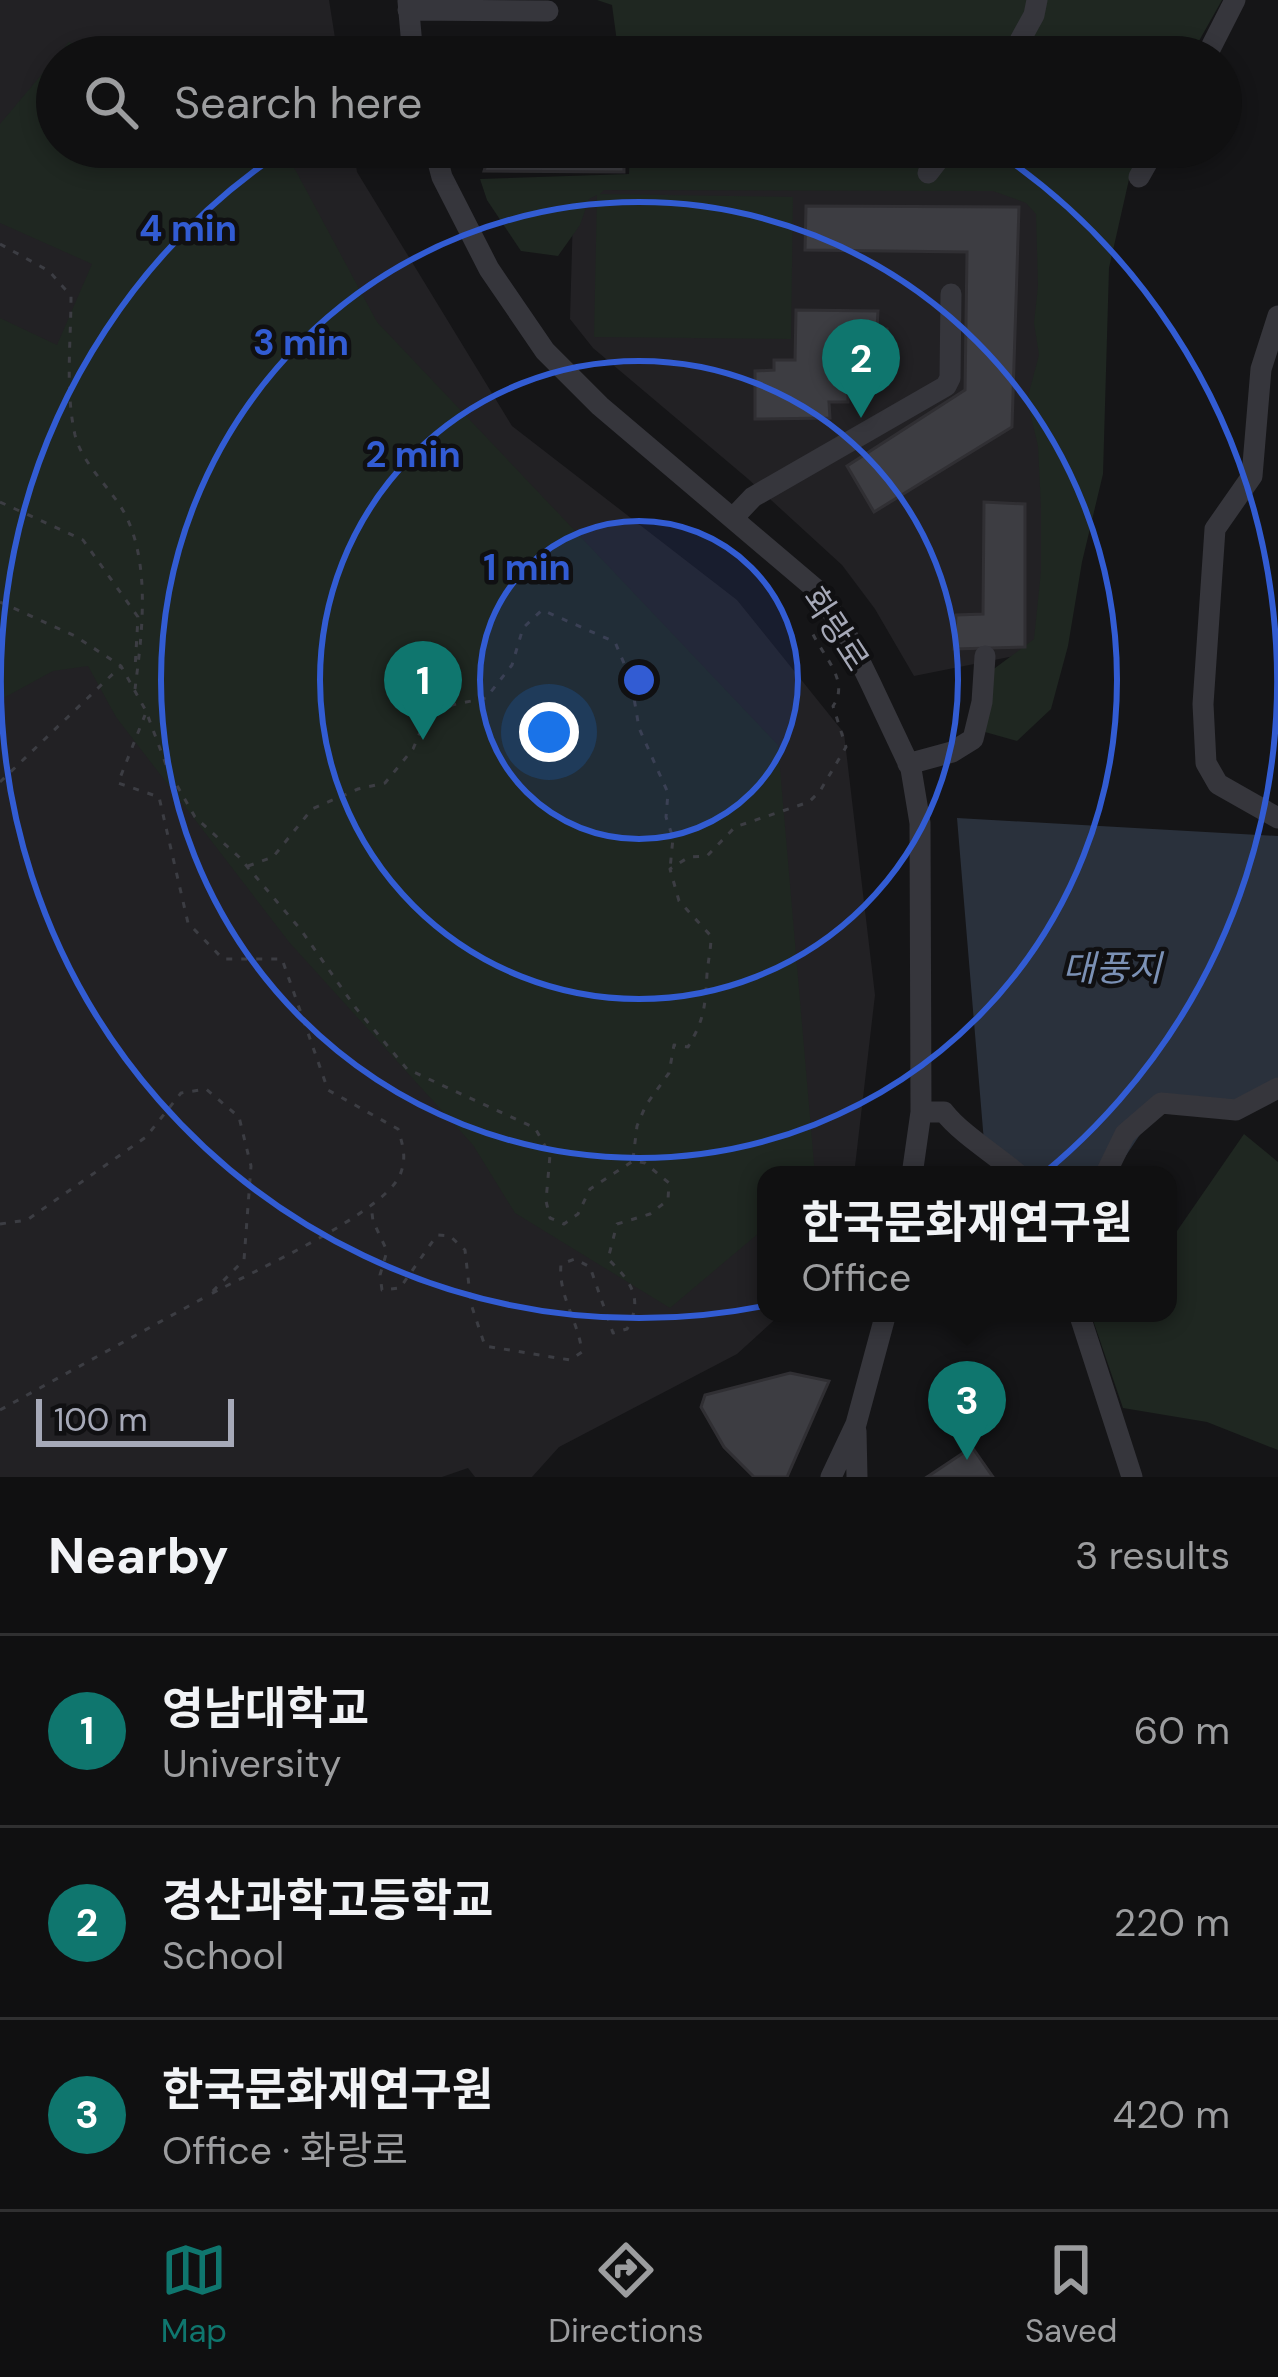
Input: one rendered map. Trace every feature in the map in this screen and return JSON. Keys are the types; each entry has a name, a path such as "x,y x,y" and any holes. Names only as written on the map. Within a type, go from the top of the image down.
{"street":[{"path":"1022,36 1037,0"},
{"path":"1217,36 1235,0"},
{"path":"411,36 408,5 548,10"},
{"name":"화랑로","path":"440,168 489,269 545,351 600,406 818,591 847,635 908,764 921,844 921,1112 913,1166"},
{"path":"928,172 931,168"},
{"path":"1139,177 1144,168"},
{"path":"734,517 754,496 946,386 951,294"},
{"path":"1278,316 1261,369 1252,476 1215,529 1203,704 1206,763 1218,784 1278,818"},
{"path":"908,764 952,752 973,739 982,702 985,656"},
{"path":"1109,1166 1125,1134 1161,1103 1236,1110 1278,1088"},
{"path":"921,1112 944,1112 956,1127 1008,1166"},
{"path":"831,1477 856,1424 884,1322"},
{"path":"1082,1322 1132,1477"},
{"path":"856,1424 857,1477"}],"path":[{"path":"0,244 49,272 71,296 69,400 76,442 127,517 140,574 144,618 135,691"},
{"path":"0,502 83,540 115,581 138,617 135,691"},
{"path":"0,602 75,636 121,666 195,817 247,866 407,1069 535,1128 550,1155 546,1202 550,1218 564,1224 578,1214 590,1190 633,1161 645,1163 669,1183 668,1200 650,1214 617,1224 610,1246 608,1259 628,1278 637,1296 627,1328 613,1333 590,1268 574,1258 561,1264 559,1283 580,1334 582,1352 570,1360 485,1346 471,1304 465,1250 450,1236 437,1235 400,1288 382,1290 380,1275 387,1251 370,1205"},
{"path":"247,866 274,857 312,809 385,783 413,749 424,723 452,705 486,698 512,665 523,628 542,610 615,642 631,680 639,728 668,793 666,817 673,838 670,869 680,901 711,936 712,961 706,969 709,998 695,1036 688,1047 674,1045 669,1073 646,1105 633,1161"},
{"path":"670,869 689,856 707,856 736,827 809,802 846,747 833,706 839,683 810,627"},
{"path":"0,782 121,666"},
{"path":"0,1410 352,1221 398,1180 406,1153 398,1129 328,1090 282,959 223,959 188,922 159,797 118,783 146,711"},
{"path":"0,1224 27,1220 146,1138 181,1093 206,1089 238,1117 251,1166 244,1260 209,1295"}],"shaded area":[{"path":"0,0 329,0 335,36 36,36 36,168 356,168 512,426 737,600 844,733 875,995 855,1166 757,1166 757,1322 772,1322 737,1354 559,1447 532,1477 475,1477 468,1468 442,1477 0,1477"},
{"path":"597,0 1222,0 1202,36 616,36 612,5"},
{"path":"36,81 36,168 294,168 377,322 778,745 814,1166 757,1166 757,1235 670,1308 515,1213 473,1145 289,942 116,717 88,666 53,671 0,700 0,318 57,345 92,264 0,223 0,124"},
{"path":"629,168 1134,168 1109,268 1103,474 1051,709 1017,741 985,732 991,671 1034,639 1041,571 1038,446 1027,400 1039,355 1034,323 1036,214 1026,203 993,191 604,190 600,194 793,197 791,339 594,337 597,195 589,199 580,225 558,256 521,251 487,200 480,179 629,174"},
{"path":"593,182 1051,187 1044,650 914,676 875,609 842,565 593,348 570,319 573,213"},
{"path":"1244,1134 1278,1162 1278,1450 1207,1422 1123,1408 1094,1322 1177,1322 1177,1231"}],"water":[{"name":"대풍지","path":"957,818 1278,836 1278,1088 1236,1110 1161,1103 1119,1166 1003,1166 985,1154"}],"building":[{"path":"485,168 624,168 624,172"},
{"path":"806,206 1019,207 1012,427 874,512 847,466 965,390 967,252 805,250"},
{"path":"796,310 878,311 877,329 887,329 887,372 848,371 848,402 829,402 830,418 755,419 755,371 774,370 774,360 795,360"},
{"path":"984,502 1025,504 1025,647 954,649 956,615 983,614"},
{"path":"790,1373 829,1381 787,1477 754,1477 724,1447 701,1407 705,1395"},
{"path":"972,1447 993,1477 927,1477"}],"place":[{"name":"경산과학고등학교","path":"861,418"},
{"name":"영남대학교","path":"423,740"},
{"name":"한국문화재연구원","path":"967,1460"}]}
